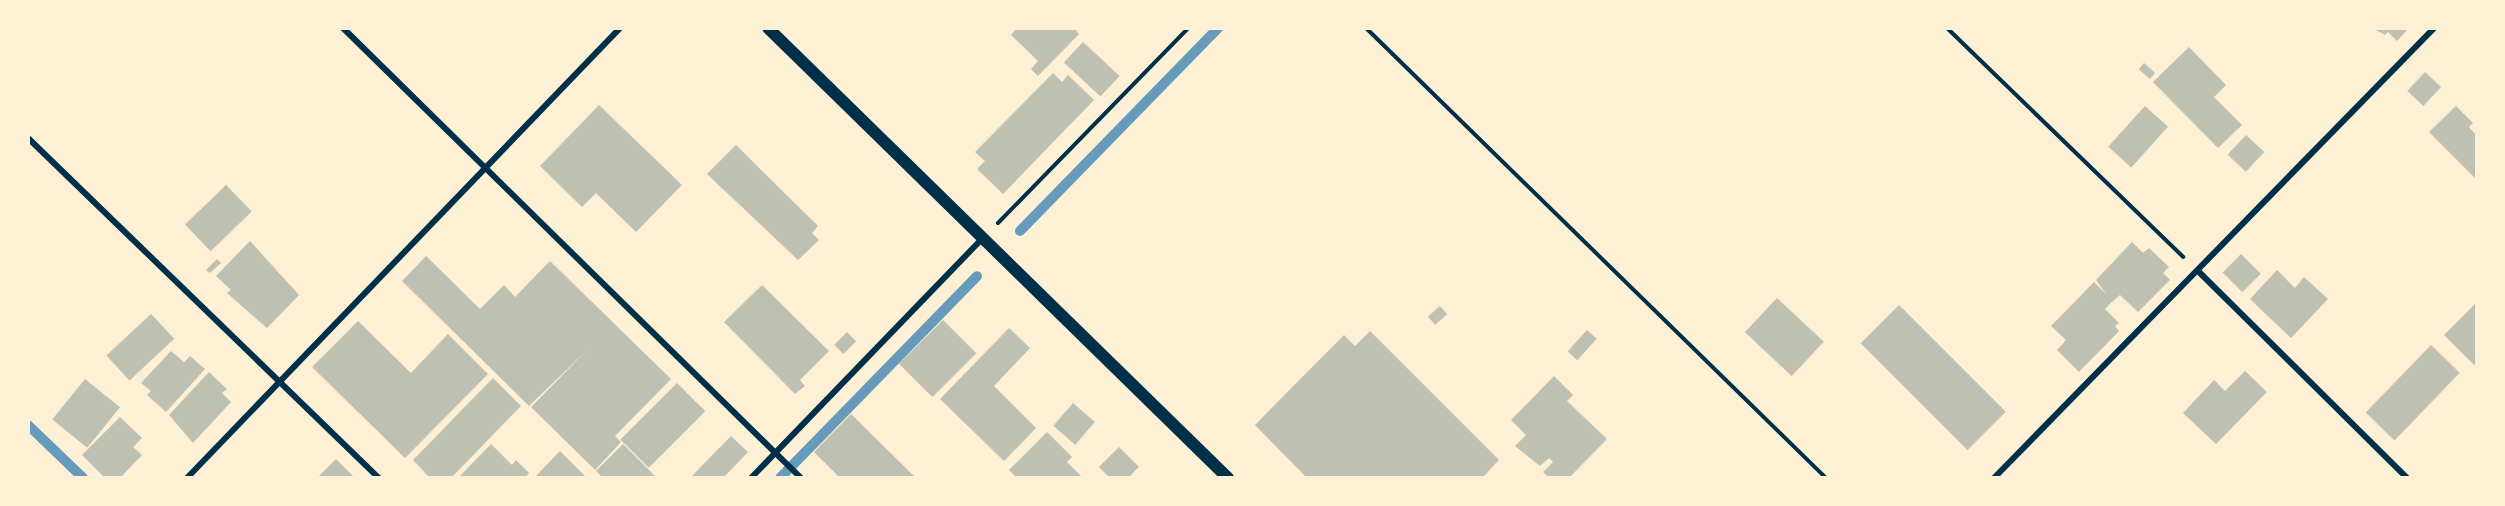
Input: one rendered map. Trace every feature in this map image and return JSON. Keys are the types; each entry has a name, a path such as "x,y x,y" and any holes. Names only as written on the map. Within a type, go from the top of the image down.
{"main road":[{"path":"768,28 1228,477"}],"street":[{"path":"343,28 801,477"},
{"path":"187,477 620,28"},
{"path":"1994,477 2434,28"},
{"path":"28,138 379,477"},
{"path":"751,477 776,454 983,238"},
{"path":"2198,271 2407,477"}],"path":[{"path":"983,238 1188,28"},
{"path":"1366,28 1826,477"},
{"path":"1947,28 2198,271"}],"building":[{"path":"1017,28 1074,28 1079,34 1038,76 1031,69 1038,61 1011,35"},
{"path":"2372,28 2409,28 2397,41 2388,32 2385,35"},
{"path":"1083,42 1120,76 1100,97 1064,62"},
{"path":"2189,47 2226,85 2214,97 2242,125 2218,148 2153,82"},
{"path":"2144,63 2155,73 2150,79 2139,69"},
{"path":"2425,72 2441,87 2423,106 2407,91"},
{"path":"1053,73 1062,82 1068,75 1094,100 1003,194 977,169 985,161 975,152"},
{"path":"599,105 682,185 636,232 596,193 582,207 540,166"},
{"path":"2145,106 2168,127 2131,168 2108,147"},
{"path":"2456,106 2473,123 2469,127 2476,135 2476,179 2429,132"},
{"path":"2246,135 2264,152 2246,172 2228,155"},
{"path":"736,145 818,226 812,233 819,240 798,260 707,174"},
{"path":"226,185 252,212 211,251 185,225"},
{"path":"250,241 299,295 267,328 227,293 231,290 216,276"},
{"path":"2132,242 2143,253 2149,248 2169,267 2163,273 2170,280 2138,312 2120,295 2105,309 2119,323 2115,326 2119,331 2079,372 2057,350 2066,340 2051,326 2094,282 2106,294 2096,280"},
{"path":"2241,254 2261,274 2242,292 2223,272"},
{"path":"426,256 480,309 504,285 515,297 550,261 671,379 615,436 621,442 595,470 531,407 588,349 529,406 402,281"},
{"path":"217,259 221,263 210,273 206,270"},
{"path":"2277,270 2295,288 2304,277 2328,299 2291,338 2250,299"},
{"path":"762,285 829,351 800,380 805,386 795,394 724,322"},
{"path":"1777,298 1824,342 1792,376 1745,332"},
{"path":"2476,303 2476,363 2474,365 2444,335"},
{"path":"1899,305 2006,412 1968,450 1861,343"},
{"path":"1440,306 1447,314 1435,325 1428,316"},
{"path":"151,314 174,339 130,380 106,356"},
{"path":"943,320 976,353 932,397 899,364"},
{"path":"358,321 411,373 448,334 488,374 405,458 312,367"},
{"path":"1009,328 1030,348 994,386 1036,428 1004,461 940,399"},
{"path":"1587,330 1597,339 1577,360 1568,352"},
{"path":"1370,331 1499,460 1482,478 1307,478 1255,425 1344,335 1355,346"},
{"path":"847,332 856,341 843,354 834,345"},
{"path":"2431,345 2460,373 2394,440 2366,413"},
{"path":"171,351 184,362 190,356 205,369 166,412 147,395 151,391 141,383"},
{"path":"2245,371 2267,392 2216,444 2183,413 2214,380 2225,391"},
{"path":"209,372 227,389 222,393 231,402 193,443 169,415"},
{"path":"1554,376 1573,395 1567,401 1607,439 1569,478 1549,478 1543,472 1553,462 1549,458 1540,466 1515,446 1526,435 1511,420"},
{"path":"493,378 521,406 451,478 430,478 413,460"},
{"path":"85,379 120,407 87,448 52,419"},
{"path":"677,383 705,411 649,468 620,440"},
{"path":"1073,403 1095,422 1075,445 1053,426"},
{"path":"851,414 916,478 840,478 814,452"},
{"path":"120,417 142,438 133,447 142,455 120,478 105,478 82,455"},
{"path":"1047,432 1072,457 1067,462 1083,478 1017,478 1009,470"},
{"path":"731,436 748,452 723,478 690,478"},
{"path":"491,444 512,465 516,460 529,473 525,478 458,478"},
{"path":"623,444 657,478 603,478 596,471"},
{"path":"1119,447 1139,467 1128,478 1110,478 1099,467"},
{"path":"560,451 587,478 534,478"},
{"path":"336,459 355,478 319,476"}],"waterway":[{"path":"1020,231 1218,28"},
{"path":"780,478 977,276"},
{"path":"28,425 83,478"}]}
